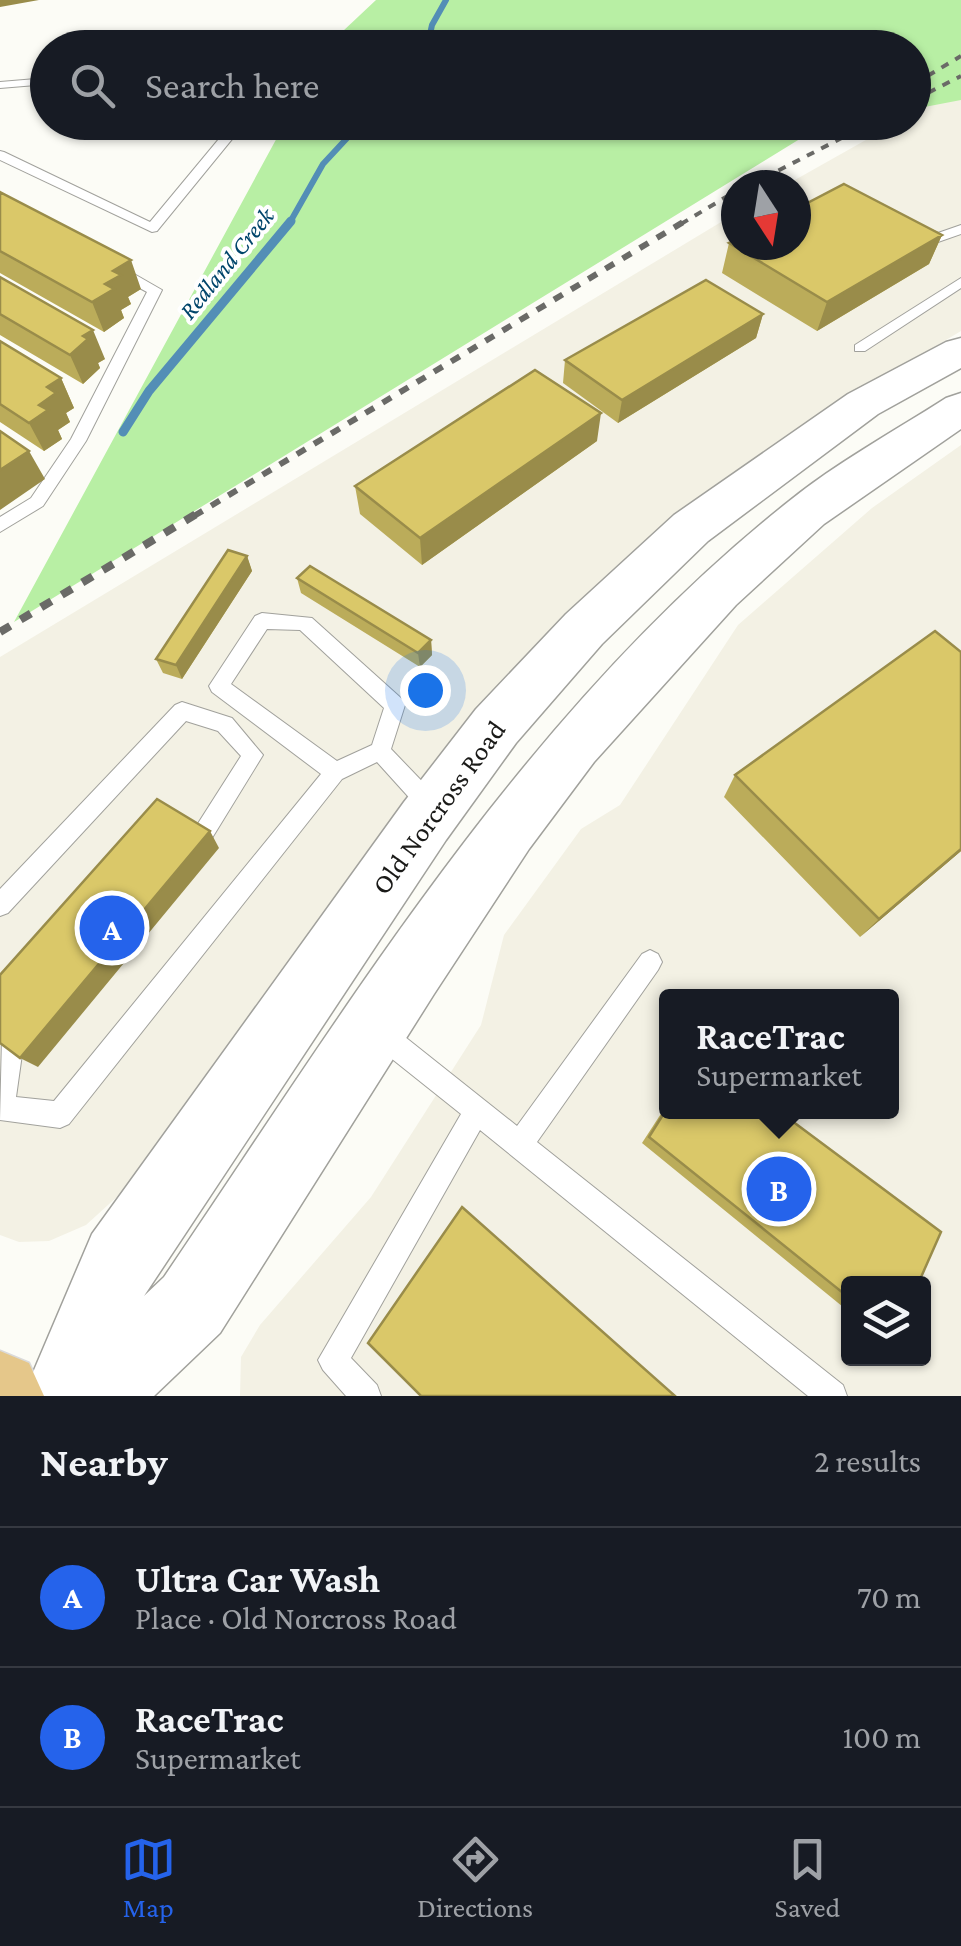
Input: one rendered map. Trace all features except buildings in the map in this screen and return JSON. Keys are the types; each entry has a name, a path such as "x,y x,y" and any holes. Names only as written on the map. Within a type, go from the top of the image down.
{"main road":[{"name":"Old Norcross Road","path":"64,1396 118,1261 434,808 496,726 584,629 692,528 864,404 961,351"},
{"path":"95,1396 192,1305 508,830 574,745 718,591 806,512 961,408"}],"lane":[{"path":"0,85 30,82"},
{"path":"0,154 152,228 225,140"},
{"path":"898,217 938,238 961,229"},
{"path":"0,526 38,502 78,441 155,290 104,263"},
{"path":"860,348 961,282"},
{"path":"11,1047 1,1108 60,1115 334,772 380,751 395,705 306,623 262,621 219,686 334,772"},
{"path":"0,905 182,711 225,724 253,755 201,836"},
{"path":"380,751 434,808"},
{"path":"519,1145 650,962"},
{"path":"373,1028 832,1396"},
{"path":"366,1396 333,1360 477,1112"}],"shaded area":[{"path":"961,84 961,331 876,382 504,686 119,1195 86,1225 49,1241 19,1242 0,1235 0,657 721,222 721,260 811,260 811,171 866,140 931,140 931,102"},
{"path":"961,445 961,1396 240,1396 241,1357 260,1325 371,1197 481,1025 504,935 581,829 620,805 738,625 872,508"}],"green space":[{"path":"376,0 961,0 961,100 931,106 931,30 344,30"},
{"path":"276,140 798,140 749,170 721,170 721,187 14,622"}],"waterway":[{"name":"Redland Creek","path":"431,30 446,0"},
{"name":"Redland Creek","path":"290,222 323,164 345,140"},
{"name":"Redland Creek","path":"123,432 149,391 290,222"}],"railway":[{"path":"931,74 961,56"},
{"path":"931,91 961,76"},
{"path":"779,170 838,140"},
{"path":"681,224 721,200"},
{"path":"194,516 685,221"},
{"path":"0,632 198,513"}],"place":[{"name":"Ultra Car Wash","path":"112,928"},
{"name":"RaceTrac","path":"779,1189"}]}
